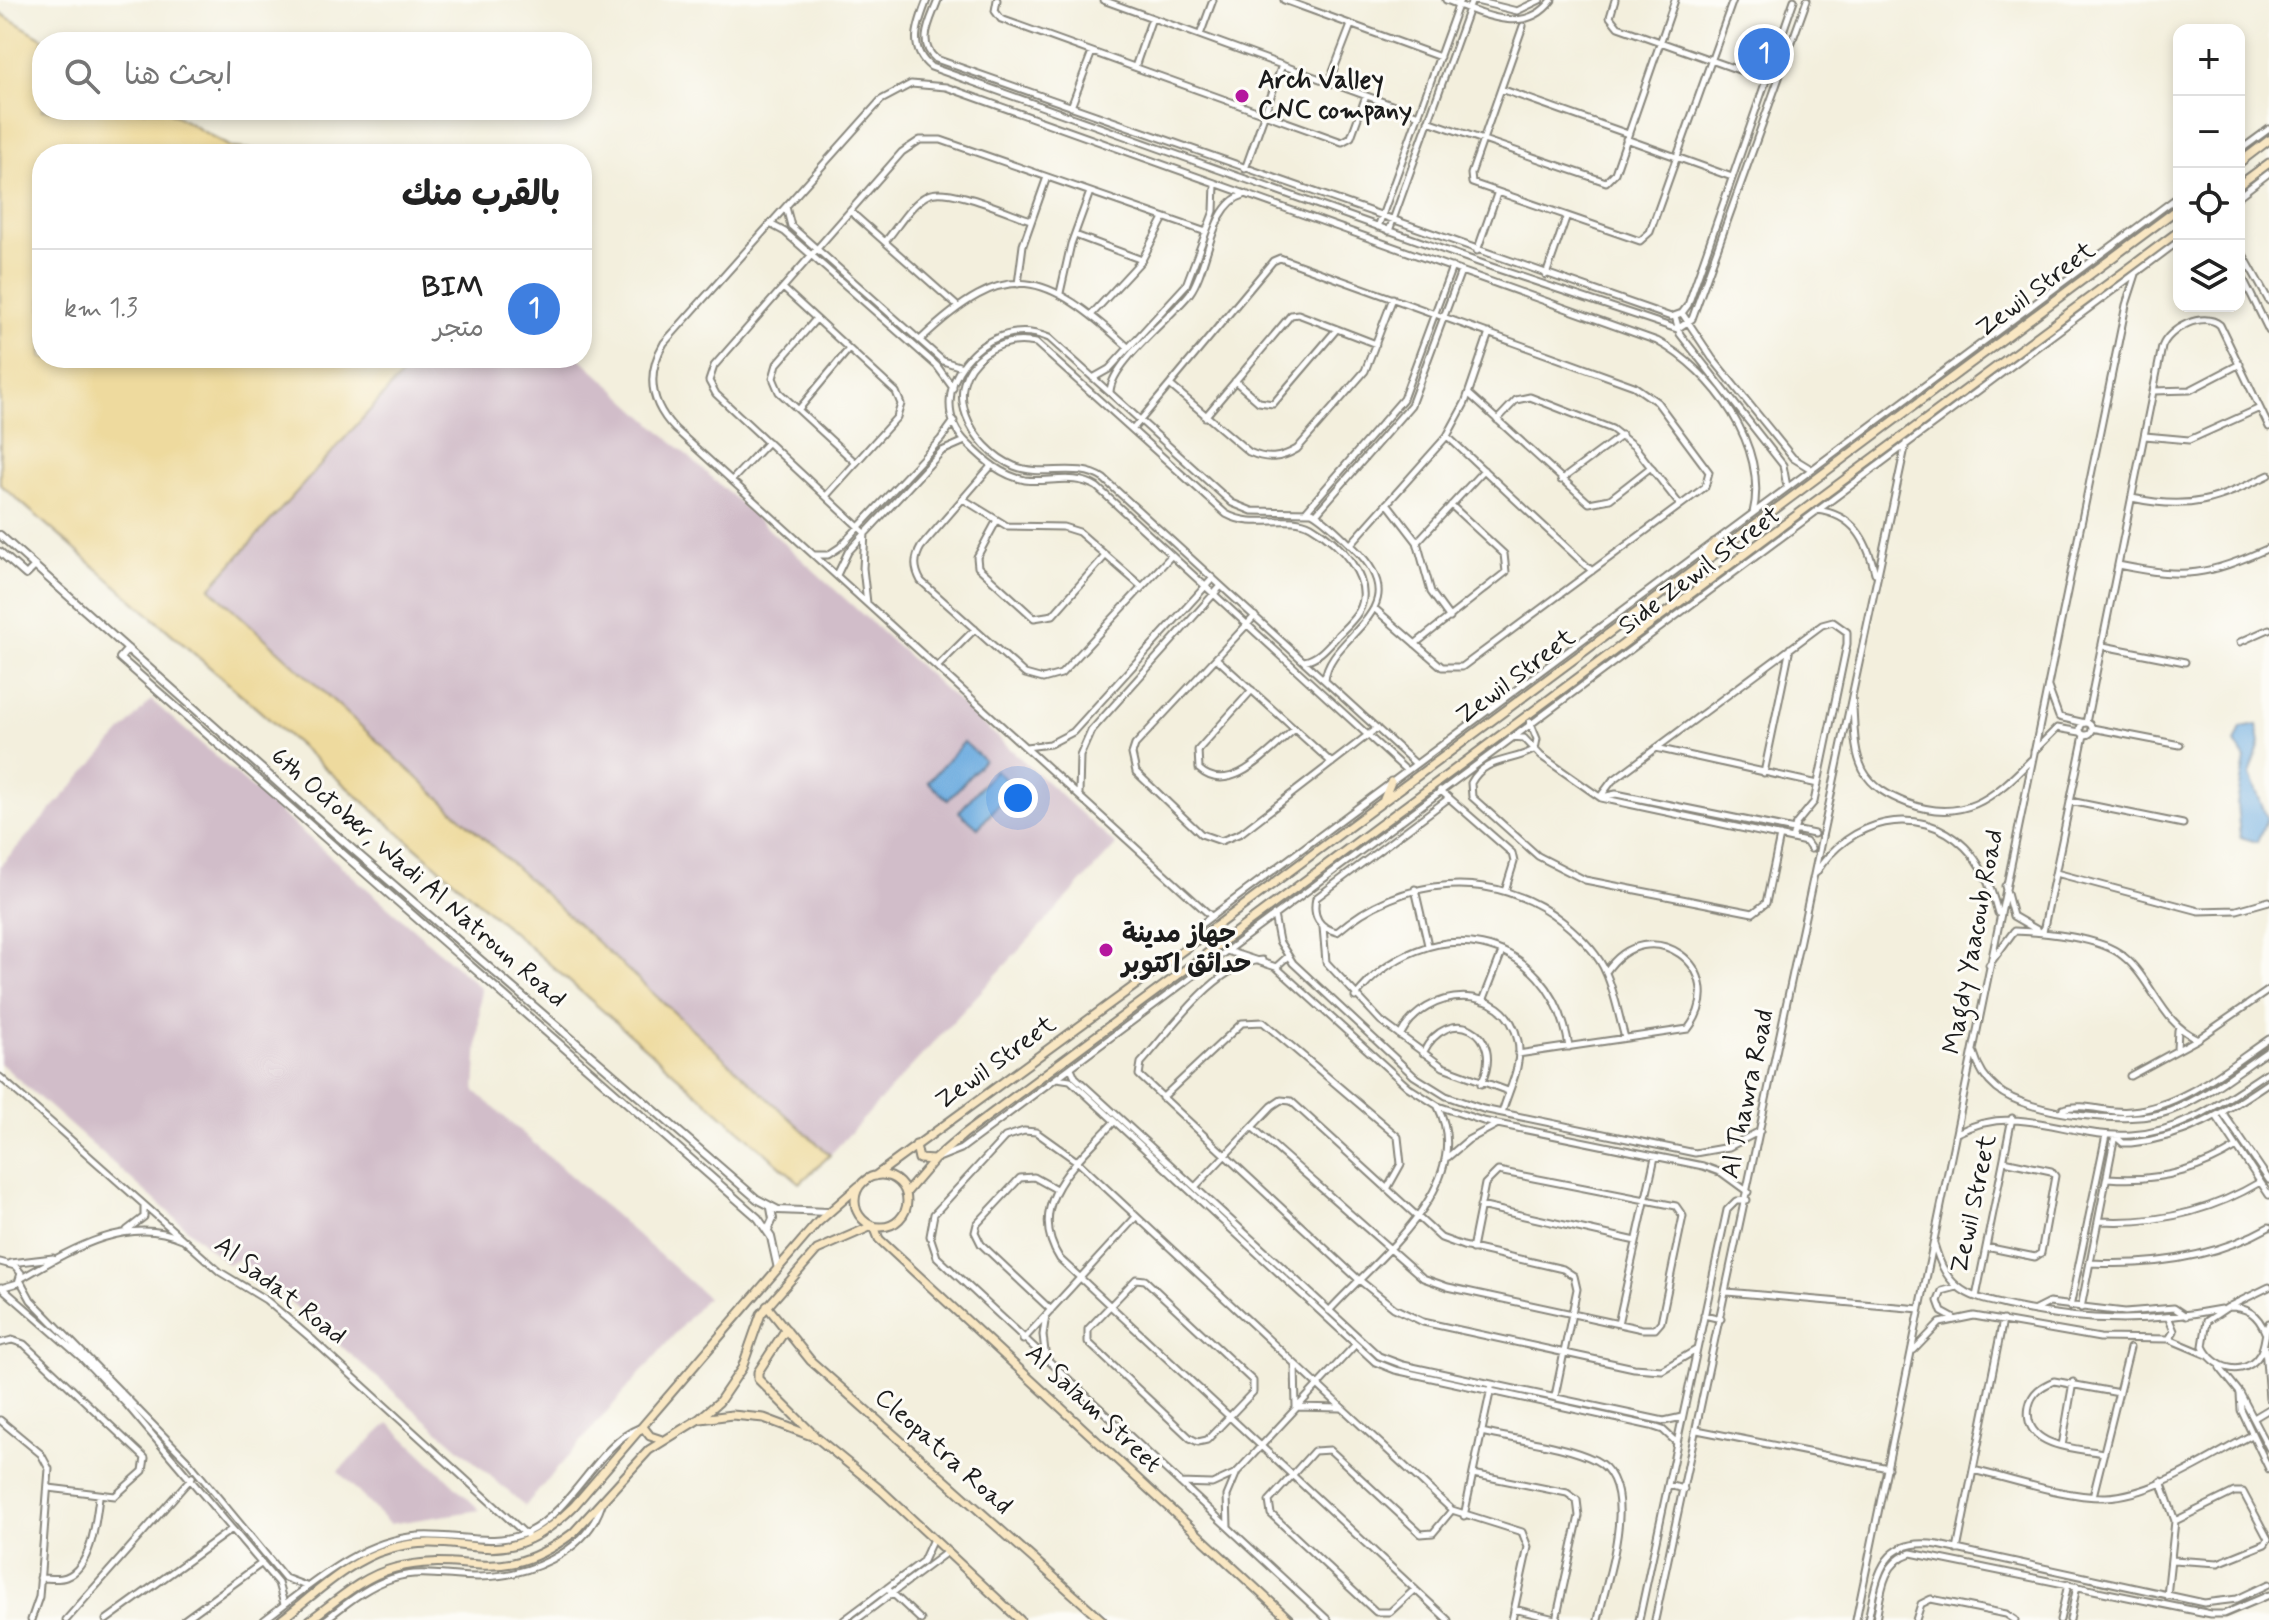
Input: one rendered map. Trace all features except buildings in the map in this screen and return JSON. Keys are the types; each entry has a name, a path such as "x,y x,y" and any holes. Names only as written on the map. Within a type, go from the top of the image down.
{"main road":[{"path":"2245,158 2269,140"},
{"path":"2245,181 2269,163"},
{"path":"2244,168 2251,177"},
{"name":"Zewil Street","path":"875,1176 1195,942 2173,212"},
{"name":"Zewil Street","path":"906,1193 935,1159 1144,999 1363,836 1390,822 1949,408 2079,305 2173,242"},
{"path":"2066,292 2067,302 2079,305"},
{"path":"2042,310 2052,314 2053,325"},
{"path":"1931,381 1938,389"},
{"path":"1702,562 1714,543"},
{"path":"1383,802 1391,782"},
{"path":"1352,824 1355,833 1363,836"},
{"path":"1335,838 1346,849"},
{"path":"1144,999 1151,1008"},
{"path":"916,1145 919,1159 927,1162 935,1159"},
{"path":"281,1620 366,1553 421,1540 492,1549 532,1540 574,1506 828,1212 875,1176 894,1178 906,1193 907,1207 898,1221 873,1226 817,1250 767,1306 756,1323 735,1380 719,1402 644,1455 573,1533 547,1552 511,1565 407,1565 390,1569 357,1586 352,1595 336,1601 310,1620"},
{"path":"859,1186 856,1209 873,1226"},
{"name":"Al Salam Street","path":"873,1226 879,1239 1290,1620"},
{"path":"805,1239 812,1240 817,1250"},
{"name":"Cleopatra Road","path":"767,1306 823,1372 1102,1620"},
{"path":"786,1329 758,1372 758,1379 817,1438 871,1481 1020,1620"},
{"path":"699,1419 754,1417 793,1426 817,1438"},
{"path":"643,1427 650,1436 662,1440"},
{"path":"629,1442 644,1455"},
{"path":"475,1567 475,1577"},
{"path":"344,1572 349,1584 357,1586"},
{"path":"324,1588 336,1601"}],"street":[{"path":"927,0 915,33 917,49 931,67 1389,231 1677,329 1783,465 1787,488"},
{"path":"938,0 926,34 927,48 941,61 1532,271 1666,316 1678,315 1690,322 1712,358 1793,458 1812,469"},
{"path":"997,0 995,11 1001,19 1345,142 1352,135 1366,96"},
{"path":"1103,0 1419,115"},
{"path":"1200,35 1213,0"},
{"path":"1284,0 1440,57"},
{"path":"1446,0 1519,21 1536,15 1552,0"},
{"path":"1389,231 1472,0 1517,11 1540,0"},
{"path":"1615,0 1610,17 1614,24 1767,80"},
{"path":"1428,121 1602,183 1613,177 1675,0"},
{"path":"1523,26 1471,181 1497,194 1631,241 1644,240 1678,157 1733,0"},
{"path":"1677,329 1678,315 1688,305 1794,0"},
{"path":"1677,329 1690,322 1807,0"},
{"path":"1378,227 1459,2"},
{"path":"1789,14 1800,18"},
{"path":"1135,67 1152,18"},
{"path":"1329,82 1351,25"},
{"path":"917,49 927,48"},
{"path":"1071,107 1092,52"},
{"path":"1245,169 1282,65"},
{"path":"1436,66 1447,70"},
{"path":"1211,916 664,417 652,388 652,372 664,343 881,100 911,84 946,87 1657,341 1682,354 1703,374 1722,402 1752,457 1757,480 1753,513"},
{"path":"1501,89 1732,177"},
{"path":"1019,98 1022,90"},
{"path":"1753,119 1762,122"},
{"path":"1116,133 1119,124"},
{"path":"2245,147 2269,129"},
{"path":"867,603 863,568 865,533 716,394 709,381 714,366 902,152 920,140 941,140 1206,232"},
{"path":"1406,151 1416,154"},
{"path":"1224,171 1227,162"},
{"path":"2245,191 2269,173"},
{"path":"1018,284 1023,245 1047,177"},
{"path":"1093,378 1106,372 1186,285 1216,203 1214,183"},
{"path":"1298,198 1301,189"},
{"path":"885,242 922,199 935,192 949,193 1031,220"},
{"path":"1060,293 1090,192"},
{"path":"1110,393 1116,373 1193,288 1225,207 1246,194"},
{"path":"1477,251 1497,194"},
{"name":"Side Zewil Street","path":"1195,942 1196,928 1211,916 2173,200"},
{"path":"786,206 791,226 943,361 962,367"},
{"path":"850,211 956,305"},
{"path":"1718,217 1727,220"},
{"path":"1092,314 1142,260 1164,218"},
{"path":"1546,275 1566,218"},
{"path":"770,224 785,232 937,366 953,388"},
{"path":"1075,235 1142,260"},
{"name":"Side Zewil Street","path":"935,1159 961,1149 1274,915 1390,822 1440,790 1949,408 2137,273 2173,242"},
{"path":"1492,267 1495,258"},
{"path":"2245,258 2269,301"},
{"path":"1133,429 1276,259 1634,386 1650,396 1709,472 1705,487 1462,667 1442,667 1374,608"},
{"path":"1307,510 1396,411 1409,387 1452,267"},
{"path":"1316,514 1404,416 1417,392 1461,271"},
{"path":"1529,280 1532,271"},
{"name":"Magdy Yaacoub Road","path":"1856,1620 1988,966 2126,305 2137,273"},
{"path":"2245,282 2269,331"},
{"path":"920,340 956,305 985,290 1018,284 1060,293 1092,314 1129,348"},
{"path":"783,288 896,392 901,404 897,417 826,496"},
{"path":"1170,385 1249,452 1274,458 1286,456 1297,449 1357,383 1393,298"},
{"path":"1611,308 1614,299"},
{"path":"1205,417 1288,316 1298,314 1376,344"},
{"path":"1664,326 1666,316"},
{"path":"2041,932 2056,873 2164,341 2174,331 2202,319 2210,318 2220,325 2269,427"},
{"path":"816,319 773,371 775,386 856,463"},
{"path":"1235,381 1259,402 1273,404 1337,329"},
{"path":"1325,680 1330,661 1366,622 1374,608 1376,590 1371,568 1350,545 1316,514 1307,510 1263,512 1242,508 1049,338 1027,331 994,337 976,349 962,367 953,388 954,420 965,441 1009,476 1026,480 1091,483 1407,771"},
{"path":"1350,545 1447,436 1469,394 1489,333"},
{"path":"1304,661 1320,654 1360,610 1361,581 1352,562 1317,530 1303,522 1246,523 1226,514 1036,343 1011,341 994,346 980,357 965,382 963,406 970,429 1001,459 1034,471 1084,471 1098,475 1416,764"},
{"path":"799,409 849,349"},
{"path":"1705,364 1712,358"},
{"path":"2154,391 2190,390 2240,364"},
{"path":"1469,394 1582,500 1596,503 1610,499 1651,467"},
{"path":"1497,420 1516,400 1530,397 1622,435 1680,505"},
{"path":"2145,436 2189,440 2260,408"},
{"path":"813,554 835,552 941,439 954,420"},
{"path":"1561,480 1622,435"},
{"path":"1447,436 1592,571"},
{"path":"837,576 844,558 865,533 942,451 965,441"},
{"path":"732,480 768,442"},
{"name":"Al Thawra Road","path":"1655,1620 1906,443"},
{"path":"1783,465 1793,458"},
{"path":"992,465 921,547 915,564 921,581 1025,674 1053,678 1068,668 1171,556"},
{"path":"1417,542 1484,470"},
{"path":"2132,498 2173,506 2205,503 2269,475"},
{"path":"963,499 996,522 1017,528 1071,528 1142,587"},
{"path":"1387,503 1417,542 1431,592 1450,618"},
{"path":"1415,644 1503,578 1508,566 1504,554 1451,505"},
{"path":"1816,510 1841,516 1860,533 1876,576"},
{"path":"996,522 979,553 978,567 1034,618 1053,615 1106,555"},
{"name":"6th October, Wadi Al Natroun Road","path":"0,535 335,834 682,1135 770,1206"},
{"path":"2118,565 2160,574 2193,575 2227,567 2269,548"},
{"path":"0,552 26,575 35,566"},
{"path":"1025,747 1050,744 1073,732 1213,578"},
{"path":"1079,795 1077,769 1091,731 1221,586"},
{"path":"1255,616 1135,745 1132,754 1136,772 1201,834 1221,841 1231,838 1377,728"},
{"path":"1601,797 1612,781 1790,648 1827,623 1839,624 1848,638 1818,784 1814,802 1793,836"},
{"path":"937,667 975,629"},
{"path":"2240,642 2269,629"},
{"path":"2103,646 2185,662"},
{"path":"1764,773 1790,648"},
{"name":"6th October, Wadi Al Natroun Road","path":"128,649 120,658 574,1053 768,1230"},
{"path":"1216,658 1332,763"},
{"path":"1852,692 1857,754 1868,779 1880,790 1923,809 1954,811 1983,801 2057,728 2059,717 2047,685"},
{"path":"1252,690 1198,750 1199,769 1213,778 1237,776 1295,729"},
{"path":"2059,717 2085,723 2092,728 2180,745"},
{"path":"1530,722 1537,739 1535,749"},
{"path":"2057,728 2082,733 2092,728"},
{"path":"1510,737 1524,738 1601,797 1780,836 1814,834"},
{"path":"1656,748 1818,784"},
{"path":"1535,749 1497,760 1482,769 1471,783 1472,797 1538,856 1585,880 1753,913 1766,903 1780,836"},
{"path":"1440,790 1512,853 1514,862 1505,891"},
{"path":"1601,797 1616,794 1793,836 1806,842 1811,849"},
{"path":"1449,798 1316,898 1314,908 1323,927 1326,962 1355,997 1423,1053 1481,1084 1508,1091"},
{"path":"2070,801 2183,824"},
{"path":"1813,877 1831,849 1854,832 1880,824 1920,825 1943,833 1966,849 1987,880 1999,915"},
{"path":"2056,873 2113,886 2186,910 2225,912 2269,901"},
{"path":"1323,927 1337,932 1373,906 1415,889 1460,884 1505,891 1530,901 1563,922 1592,950 1606,972 1625,1038"},
{"path":"1988,966 2014,931 2016,920 2005,886"},
{"path":"1415,889 1428,945"},
{"path":"1274,915 1279,941 1287,957 1414,1076 1446,1096 1502,1113 1706,1153 1729,1147 1761,1131"},
{"path":"2016,920 2041,932 2116,951 2131,964 2178,1030 2198,1039"},
{"path":"2014,931 2041,932"},
{"path":"1355,997 1384,965 1428,945 1473,943 1502,952 1531,971 1554,997 1569,1047"},
{"path":"1518,1054 1688,1029 1702,1000 1699,979 1689,960 1661,945 1629,949 1606,972"},
{"path":"1213,948 1262,960 1276,967 1408,1087 1438,1106 1499,1124 1703,1166 1722,1173 1748,1192"},
{"path":"1483,1001 1502,952"},
{"path":"1276,967 1287,957"},
{"path":"1262,960 1242,964 1217,980 1141,1063 1139,1075 1358,1279 1394,1308 1423,1322 1564,1353 1653,1371 1673,1365 1696,1350"},
{"path":"2130,1076 2198,1039 2269,990"},
{"path":"1400,1036 1414,1015 1439,999 1454,996 1483,1001 1505,1018 1513,1029 1518,1054 1502,1113"},
{"path":"1162,1098 1242,1023 1263,1022 1398,1137 1401,1164 1387,1189"},
{"path":"1423,1053 1433,1036 1444,1028 1458,1026 1471,1029 1482,1037 1488,1049 1489,1063 1481,1084"},
{"path":"2177,1050 2178,1030"},
{"path":"2060,1110 2075,1106 2117,1112 2155,1107 2186,1094 2269,1039"},
{"path":"1973,1050 1986,1078 2010,1097 2113,1120 2152,1117 2189,1102 2269,1050"},
{"path":"1071,1066 1073,1075 1299,1288 1355,1345 1383,1362 1652,1422 1670,1422 1682,1417"},
{"path":"1956,1133 1992,1119 2012,1118 2106,1135 2150,1133 2184,1124 2269,1071"},
{"name":"Al Sadat Road","path":"0,1077 220,1272 266,1300 314,1341 532,1540"},
{"path":"1056,1078 1070,1080 1114,1122 1195,1187 1215,1211"},
{"path":"2115,1135 2123,1143 2149,1142 2184,1132 2217,1117 2269,1082"},
{"path":"2243,1088 2249,1096"},
{"path":"1195,1187 1276,1102 1291,1101 1441,1238 1472,1249 1571,1273 1577,1285 1555,1396"},
{"path":"1329,1311 1416,1216 1437,1188 1447,1158 1446,1127 1438,1106"},
{"path":"2046,1123 2043,1114 2050,1108"},
{"path":"2223,1113 2268,1177"},
{"path":"2217,1117 2269,1195"},
{"name":"Zewil Street","path":"1976,1297 2012,1118"},
{"path":"1114,1122 1054,1188 1047,1215 1049,1233 1060,1259 1415,1589 1443,1619"},
{"path":"1447,1158 1473,1136 1499,1124"},
{"path":"1252,1127 1417,1274 1435,1283 1618,1324 1651,1330 1661,1322 1683,1216 1676,1206 1502,1171 1488,1178 1472,1249"},
{"path":"1328,1620 937,1257 930,1236 931,1221 941,1202 999,1140 1024,1131 1042,1134 1078,1162 1452,1510 1464,1516 1516,1528 1525,1535 1528,1547 1512,1620"},
{"path":"2070,1307 2106,1135"},
{"path":"2081,1308 2115,1135"},
{"path":"2108,1178 2171,1175 2212,1161 2237,1147"},
{"path":"1703,1166 1706,1153"},
{"path":"1618,1324 1655,1157"},
{"path":"1986,1247 2035,1257 2041,1253 2055,1176 2051,1171 2004,1161"},
{"path":"1048,1312 978,1241 975,1232 977,1224 1020,1178 1034,1177 1054,1188"},
{"path":"2100,1221 2139,1222 2176,1217 2211,1206 2260,1182"},
{"path":"1639,1620 1727,1210 1736,1201 1747,1200"},
{"path":"123,1233 144,1217 143,1202"},
{"path":"778,1269 768,1230 773,1219 770,1206 790,1211 828,1212"},
{"path":"1480,1206 1636,1241"},
{"path":"1023,1340 1135,1218"},
{"path":"2091,1263 2134,1264 2188,1258 2240,1241 2269,1227"},
{"path":"1,1287 15,1286 54,1258 123,1233 157,1231 186,1242"},
{"path":"1934,1242 1944,1271 1958,1287 1976,1297 2035,1311 2099,1321 2169,1318 2224,1308 2269,1287 2269,1278"},
{"path":"3,1262 54,1258"},
{"path":"3,1262 19,1269 20,1280 31,1300 197,1472 285,1578 307,1587"},
{"path":"1142,1279 1207,1337 1254,1385 1253,1392 1229,1418 1207,1440 1198,1442 1190,1438 1088,1342 1088,1329 1130,1282 1142,1279"},
{"path":"1,1287 81,1357 191,1479 278,1583 284,1605"},
{"path":"1953,1318 1942,1312 1938,1301 1947,1287 1958,1287"},
{"path":"1299,1288 1329,1311 1383,1362"},
{"path":"1727,1292 1920,1309"},
{"path":"2035,1311 2049,1303 2125,1312 2174,1308 2186,1316"},
{"path":"2207,1355 2203,1329 2224,1308 2247,1310 2261,1323 2265,1332 2269,1394"},
{"path":"1046,1360 1043,1335 1048,1312"},
{"path":"1704,1315 1721,1319"},
{"path":"1910,1355 1928,1332 1953,1318 1974,1316 2100,1338 2169,1339 2207,1355 2240,1393 2269,1448"},
{"path":"2169,1318 2174,1326 2169,1339"},
{"path":"1957,1550 2003,1320"},
{"path":"2265,1332 2269,1323"},
{"path":"0,1343 12,1340 24,1344 143,1454 145,1467 124,1491 110,1498 49,1488"},
{"path":"2213,1362 2231,1369 2249,1365 2257,1359 2265,1342"},
{"path":"1228,1527 1227,1496 1237,1472 1355,1345"},
{"path":"2093,1496 2130,1348"},
{"path":"1294,1364 1296,1407"},
{"path":"2104,1453 2062,1446 2041,1438 2029,1421 2028,1411 2036,1391 2054,1381 2073,1382 2119,1393"},
{"path":"2062,1446 2073,1382"},
{"path":"1491,1386 1555,1396 1652,1422 1677,1443"},
{"path":"1464,1516 1491,1386"},
{"path":"2240,1393 2239,1404 2269,1469"},
{"path":"1296,1407 1341,1408"},
{"path":"2254,1418 2269,1409"},
{"path":"0,1420 46,1461 49,1488 38,1606 31,1620"},
{"path":"421,1540 489,1539 525,1533 551,1518 622,1439 643,1427"},
{"path":"1697,1430 1888,1468"},
{"path":"1481,1432 1592,1458 1615,1479 1621,1508 1598,1620"},
{"path":"1973,1470 2093,1496 2120,1495 2161,1481 2252,1435"},
{"path":"1415,1589 1390,1612 1380,1613 1299,1541 1268,1508 1269,1501 1314,1451 1326,1449 1421,1534 1433,1533 1452,1510"},
{"path":"66,1620 197,1472"},
{"path":"1179,1483 1206,1485 1237,1472"},
{"path":"1473,1474 1567,1493 1577,1500 1579,1516 1557,1620 1514,1609"},
{"path":"2161,1481 2175,1521 2167,1596"},
{"path":"1668,1485 1684,1489"},
{"path":"2173,1560 2230,1561 2265,1544 2268,1536 2243,1492 2234,1492 2175,1521"},
{"path":"40,1578 61,1578 72,1573 92,1541 99,1497"},
{"path":"325,1620 352,1595 410,1574 475,1577 525,1570 557,1556 591,1527 603,1499"},
{"path":"106,1620 232,1529"},
{"path":"856,1620 923,1561 933,1539"},
{"path":"1868,1620 1880,1570 1894,1552 1914,1544 1957,1550 2123,1588 2220,1603 2269,1584"},
{"path":"844,1620 947,1552"},
{"path":"264,1620 307,1587 366,1553"},
{"path":"1876,1620 1888,1571 1898,1559 1911,1553 2225,1617 2269,1595"},
{"path":"184,1620 262,1563"},
{"path":"278,1583 285,1578"},
{"path":"2060,1620 2068,1584"},
{"path":"2070,1620 2077,1586"},
{"path":"2123,1588 2126,1597"},
{"path":"889,1590 921,1620"},
{"path":"1916,1620 1921,1604 1931,1599 2006,1614 2015,1620"},
{"path":"2063,1602 2073,1604"}],"shaded area":[{"path":"408,368 591,368 1116,845 830,1155 210,587"},
{"path":"151,700 481,988 475,1091 707,1297 525,1506 241,1259 227,1264 0,1063 0,866"},
{"path":"389,1423 480,1510 389,1524 338,1471"}],"sand":[{"path":"0,13 32,32 32,120 183,120 225,144 32,144 32,368 408,368 210,588 830,1155 800,1183 0,484"}],"water":[{"path":"2257,725 2260,743 2250,775 2267,818 2257,842 2240,837 2237,804 2245,759 2235,743 2241,728"},
{"path":"964,742 984,760 948,800 928,782"},
{"path":"995,770 1014,787 978,828 959,812"}],"place":[{"name":"BIM","path":"1764,54"},
{"name":"Arch Valley CNC company","path":"1242,96"},
{"name":"جهاز مدينة حدائق اكتوبر","path":"1106,950"}]}
